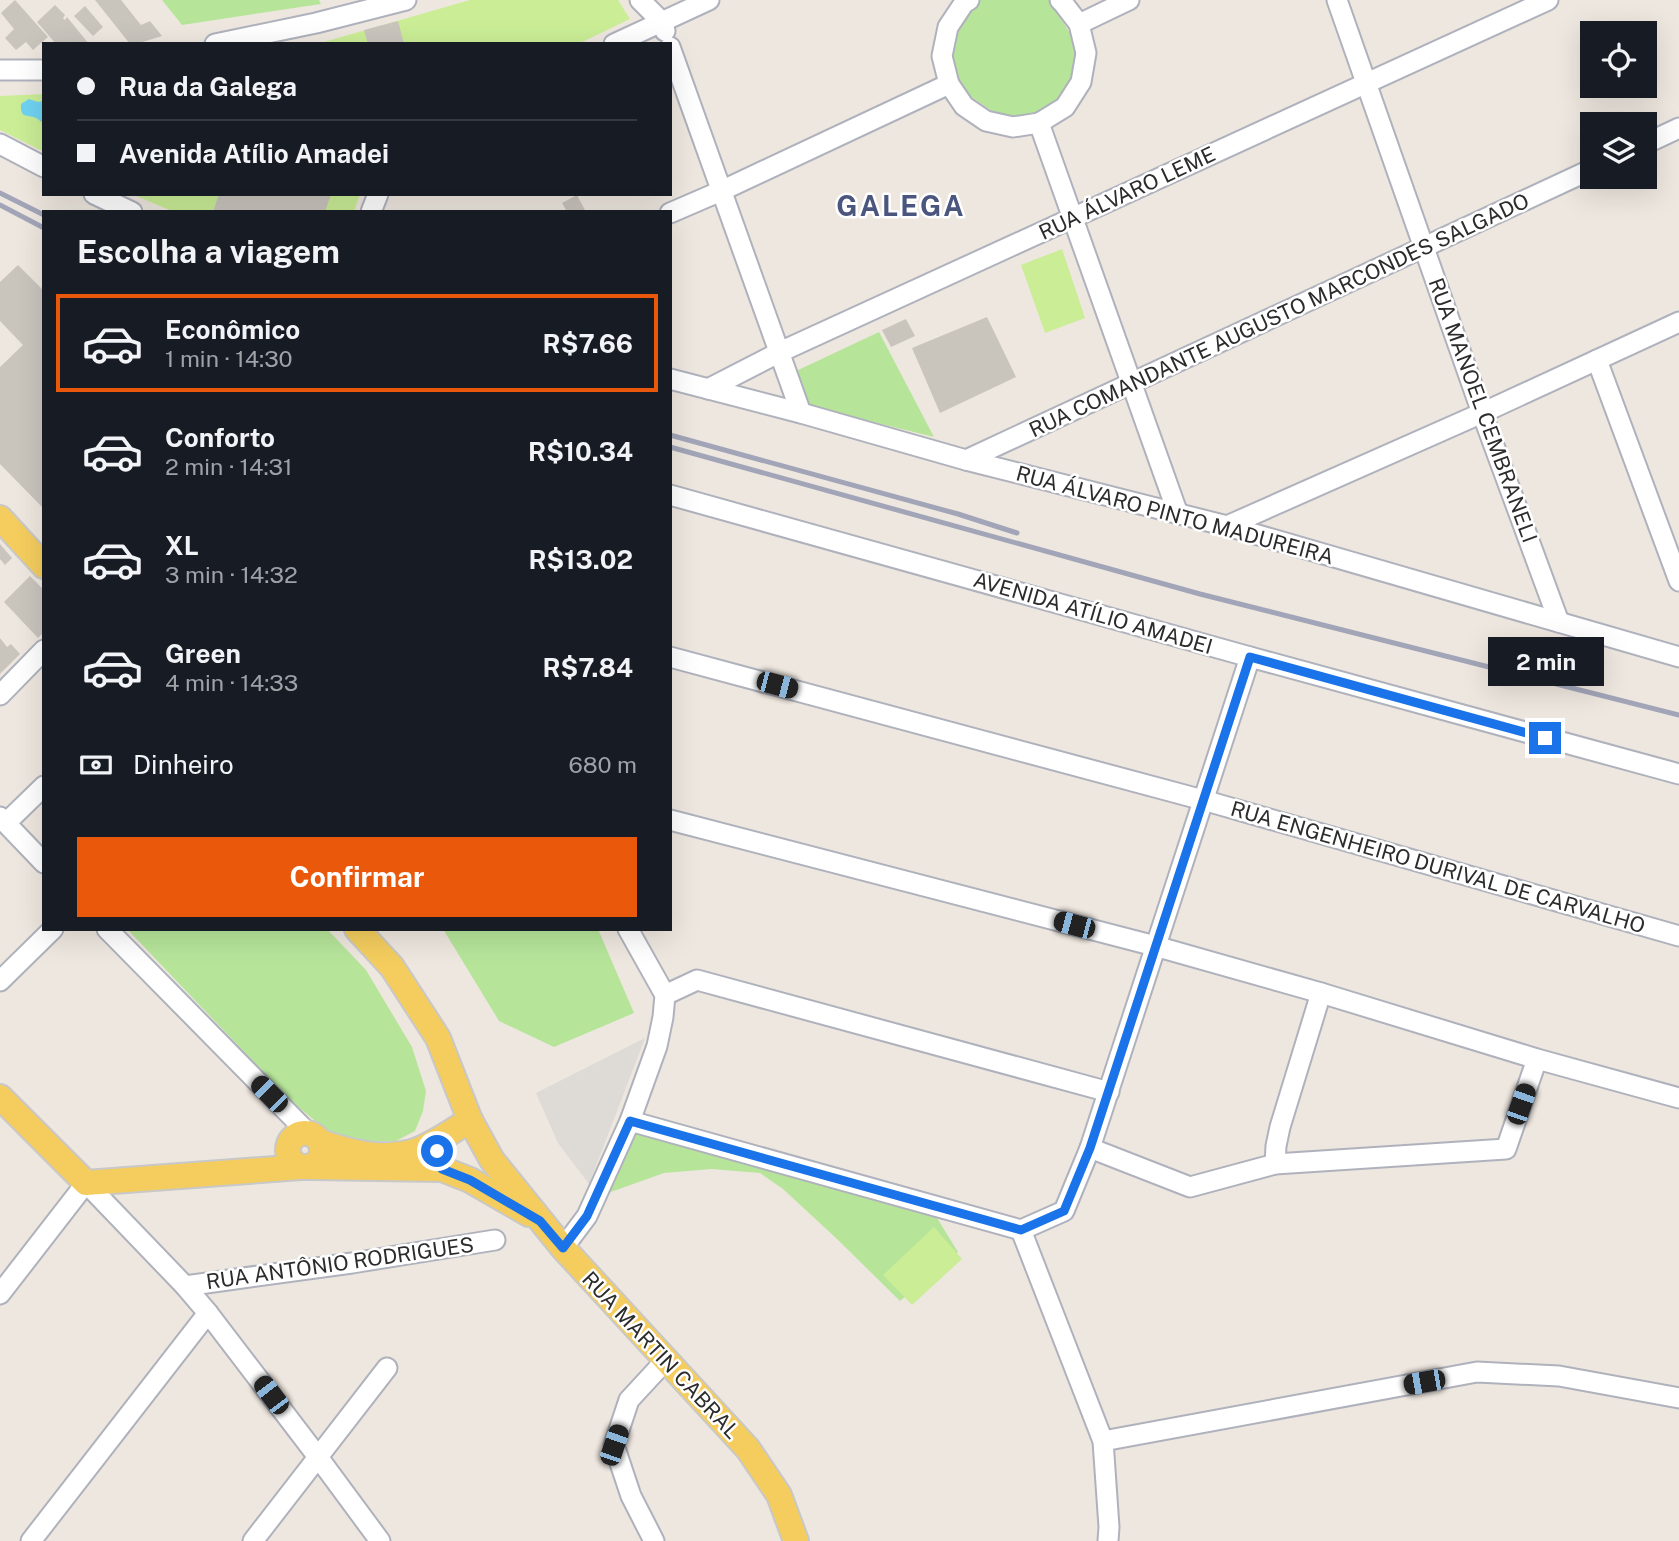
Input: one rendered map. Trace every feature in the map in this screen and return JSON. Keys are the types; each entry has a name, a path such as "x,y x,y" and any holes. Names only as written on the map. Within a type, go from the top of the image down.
{"main road":[{"path":"0,518 42,564"},
{"name":"RUA MARTIN CABRAL","path":"359,931 392,967 438,1038 470,1119 492,1160 563,1248 748,1449 779,1495 796,1541"},
{"path":"0,1097 86,1183 249,1171 303,1150 381,1156 412,1152 470,1119"},
{"path":"440,1138 437,1151 442,1169"},
{"path":"303,1150 442,1169 470,1180 540,1221"},
{"path":"470,1180 492,1160"}],"street":[{"path":"225,42 316,23 406,0"},
{"path":"640,0 662,22 669,42"},
{"path":"618,42 709,0"},
{"path":"968,0 948,27 942,56 949,84 964,106 986,121 1013,127 1039,123 1065,107 1081,82 1087,53 1079,24 1060,0"},
{"path":"1079,24 1129,0"},
{"name":"RUA MANOEL CEMBRANELI","path":"1337,0 1482,413 1559,622"},
{"name":"RUA ÁLVARO LEME","path":"708,389 780,352 1548,0"},
{"path":"672,51 801,413"},
{"path":"0,70 42,70"},
{"path":"672,212 949,84"},
{"path":"1039,123 1178,514"},
{"path":"1657,138 1679,128"},
{"path":"0,144 42,166"},
{"name":"RUA COMANDANTE AUGUSTO MARCONDES SALGADO","path":"966,460 1580,175"},
{"path":"98,196 128,210"},
{"path":"1227,526 1679,322"},
{"path":"1597,360 1679,581"},
{"name":"RUA ÁLVARO PINTO MADUREIRA","path":"672,380 966,460 1227,526 1679,657"},
{"name":"AVENIDA ATÍLIO AMADEI","path":"672,496 1679,775"},
{"path":"0,695 42,652"},
{"path":"630,1121 1021,1230 1064,1211 1109,1092 1250,657"},
{"name":"RUA ENGENHEIRO DURIVAL DE CARVALHO","path":"672,658 1203,800 1679,936"},
{"path":"42,788 3,820 42,861"},
{"path":"672,821 1155,946 1321,993 1536,1059 1679,1098"},
{"path":"0,981 51,931"},
{"path":"109,931 269,1094 303,1150"},
{"path":"563,1248 587,1216 630,1121 657,1046 665,995 629,931"},
{"path":"665,995 697,980 1109,1092"},
{"path":"1275,1164 1280,1127 1321,993"},
{"path":"1090,1148 1190,1187 1275,1164 1506,1149 1536,1059"},
{"path":"0,1294 86,1183 208,1313 380,1541"},
{"path":"1021,1230 1103,1441 1108,1541"},
{"name":"RUA ANTÔNIO RODRIGUES","path":"185,1286 495,1240"},
{"path":"31,1541 208,1313"},
{"path":"654,1541 631,1496 614,1445 629,1400 666,1360"},
{"path":"253,1541 387,1368"},
{"path":"1103,1441 1477,1372 1559,1376 1679,1398"}],"green space":[{"path":"162,0 319,0 321,4 182,25"},
{"path":"470,0 618,0 630,19 582,42 324,42"},
{"path":"981,0 1049,0 1083,54 1068,93 1042,114 1001,117 967,94 949,59 968,5"},
{"path":"42,94 42,151 0,130 0,96"},
{"path":"137,196 359,196 355,210 169,210"},
{"path":"1062,249 1085,318 1045,333 1021,265"},
{"path":"879,332 934,437 809,406 796,371"},
{"path":"129,931 329,931 366,970 412,1047 426,1091 423,1111 415,1131 396,1141 365,1141 340,1136 325,1129 291,1101"},
{"path":"444,931 599,931 634,1013 554,1047 499,1021"},
{"path":"633,1128 934,1213 958,1252 900,1301 783,1189 760,1173 711,1169 664,1173 608,1193"},
{"path":"934,1227 962,1259 912,1305 883,1275"}],"shaded area":[{"path":"645,1038 589,1184 558,1143 536,1093"}],"water":[{"path":"29,99 42,101 42,122 25,115 21,104"}],"building":[{"path":"15,0 48,37 33,50 26,42 16,50 5,38 14,29 1,13"},
{"path":"95,0 121,0 141,25 150,21 162,36 142,42 128,42"},
{"path":"55,5 65,15 63,18 65,20 67,17 87,42 54,42 37,22"},
{"path":"85,6 103,27 93,36 74,16"},
{"path":"398,21 403,42 367,42 364,30"},
{"path":"218,196 330,196 326,210 214,210"},
{"path":"578,196 585,210 566,210 562,203"},
{"path":"18,265 42,289 42,507 0,464 0,367 23,345 0,321 0,282"},
{"path":"987,317 1016,377 940,413 912,348"},
{"path":"906,319 915,336 891,347 882,330"},
{"path":"0,544 12,558 5,565 0,559"},
{"path":"30,576 42,588 42,634 38,638 4,602"},
{"path":"0,638 7,647 11,644 20,654 0,674"}],"railway":[{"path":"0,193 42,214"},
{"path":"0,205 42,227"},
{"path":"672,436 958,514 1017,533"},
{"path":"672,448 1200,594 1679,715"}],"district":[{"name":"GALEGA","path":"901,205"}],"route":[{"path":"437,1151 442,1169 470,1180 540,1221 563,1248 587,1216 630,1121 1021,1230 1064,1211 1090,1148 1250,657 1545,738"}]}
